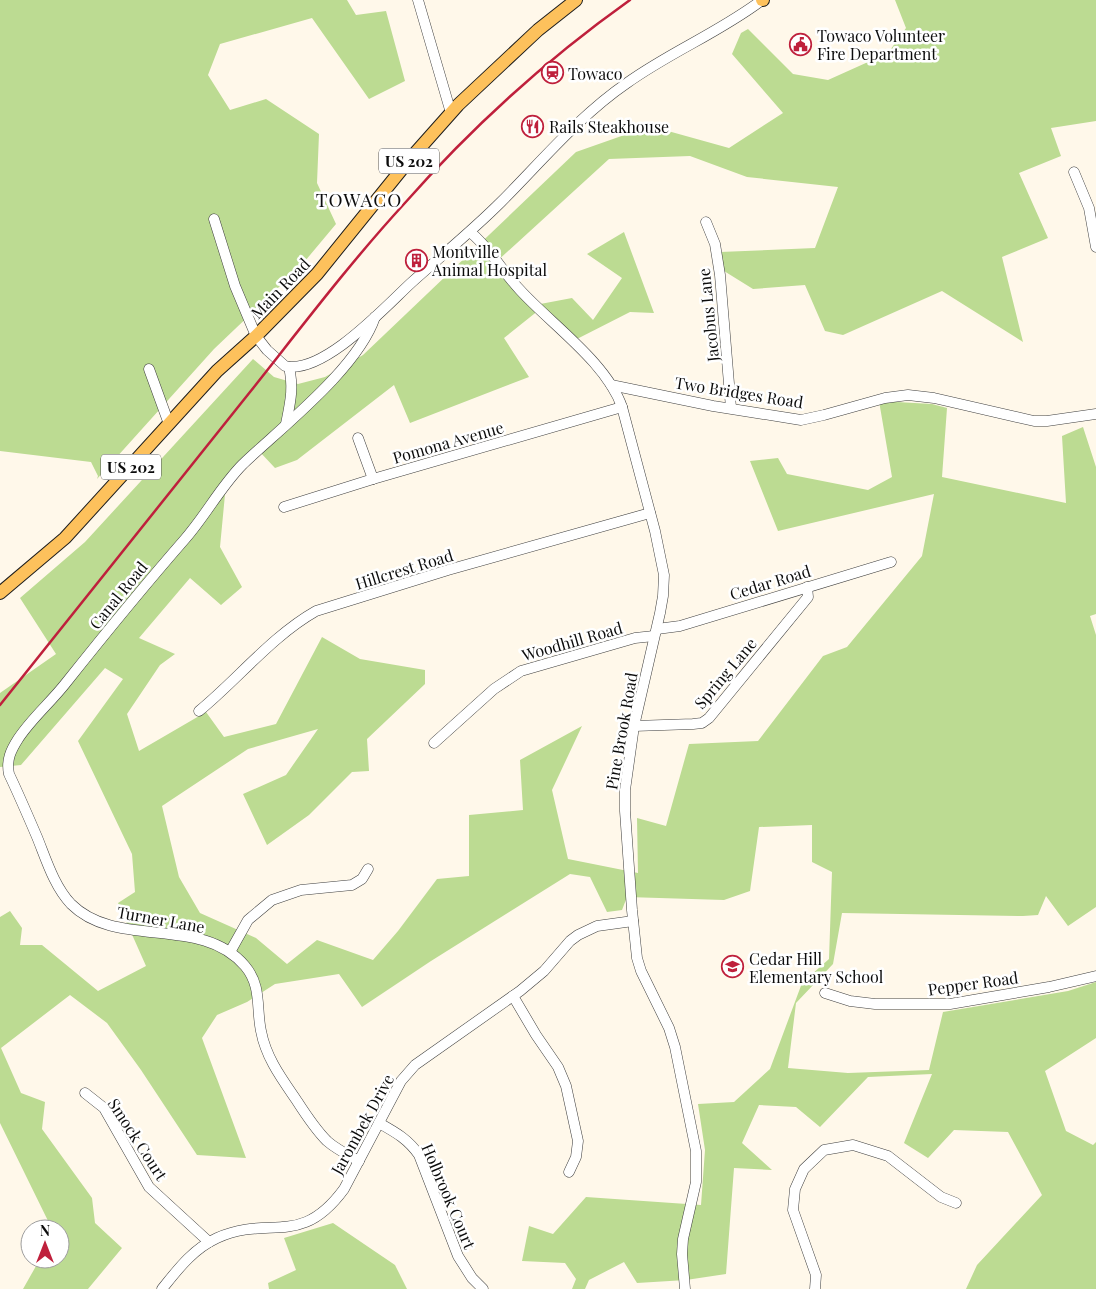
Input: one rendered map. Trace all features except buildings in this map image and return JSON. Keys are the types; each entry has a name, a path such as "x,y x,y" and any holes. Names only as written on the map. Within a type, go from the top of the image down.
{"main road":[{"name":"Main Road","path":"0,593 65,538 217,371 256,336 317,274 410,159 451,113 530,36 576,0"}],"street":[{"path":"418,0 451,113"},
{"path":"214,219 235,286 256,336 267,350 286,366 318,361 335,350 375,317 470,232 585,118 627,83 655,64 762,0"},
{"path":"1074,172 1089,208 1096,247"},
{"name":"Jacobus Lane","path":"706,222 715,244 720,274 731,408"},
{"name":"Pine Brook Road","path":"470,232 482,241 508,277 533,304 592,360 611,385 622,407 664,575 663,596 634,726 625,790 625,810 635,945 641,970 669,1028 675,1047 696,1151 696,1182 683,1239 682,1254 685,1289"},
{"name":"Canal Road","path":"20,799 10,774 8,763 10,754 26,728 48,705 152,576 186,538 232,477 324,388 345,365 370,332 375,317"},
{"path":"285,424 292,395 292,380 289,367"},
{"path":"149,369 169,424"},
{"name":"Two Bridges Road","path":"611,385 801,420 885,398 908,395 934,398 1034,421 1096,414"},
{"name":"Pomona Avenue","path":"284,507 373,479 622,407"},
{"path":"358,438 373,479"},
{"name":"Hillcrest Road","path":"199,711 281,636 316,611 448,570 650,514"},
{"name":"Cedar Road","path":"655,632 891,562"},
{"name":"Spring Lane","path":"634,726 693,724 702,723 709,718 808,597 807,586"},
{"name":"Woodhill Road","path":"434,743 494,689 520,671 655,632"},
{"name":"Turner Lane","path":"20,799 59,887 64,896 79,910 106,924 196,938 215,944 230,952 247,969 256,987 261,1033 269,1057 321,1135 336,1149 359,1161"},
{"path":"230,952 248,920 272,900 301,890 352,885 362,879 368,869"},
{"name":"Jarombek Drive","path":"162,1289 189,1256 209,1242 234,1232 296,1226 315,1218 334,1202 344,1189 401,1081 415,1065 513,996 544,970 570,941 578,935 597,926 633,921"},
{"name":"Pepper Road","path":"825,993 850,1001 875,1004 950,1004 1049,987 1096,976"},
{"path":"513,996 558,1067 566,1086 578,1141 576,1157 569,1172"},
{"name":"Smock Court","path":"85,1092 104,1108 149,1186 209,1242"},
{"name":"Holbrook Court","path":"379,1123 398,1133 413,1146 458,1256 472,1278 483,1289"},
{"path":"815,1289 816,1275 793,1210 795,1189 804,1169 824,1150 853,1146 888,1156 942,1197 956,1203"}],"green space":[{"path":"0,0 347,0 356,15 386,11 405,81 369,99 312,18 220,44 208,75 230,110 266,99 319,134 317,183 336,224 300,267 214,349 97,479 98,476 91,462 0,451"},
{"path":"895,0 1096,0 1096,121 1051,128 1061,156 1019,173 1048,238 1002,257 1023,342 942,291 843,335 825,331 805,285 753,289 724,271 720,252 815,248 838,187 747,177 690,156 609,159 495,263 535,305 572,298 593,320 622,278 587,254 624,232 654,313 630,312 573,341 539,310 504,338 529,377 410,423 394,385 297,460 275,468 259,451 226,484 220,547 242,587 221,605 190,578 139,638 175,654 160,665 127,714 139,751 206,712 224,737 276,724 322,637 360,659 425,670 425,684 367,739 369,771 352,772 309,815 267,845 243,794 286,775 318,729 248,749 162,806 179,877 200,913 256,938 287,964 317,940 373,960 398,931 437,879 469,876 469,815 523,810 520,760 582,726 552,790 568,859 638,873 637,818 666,826 689,744 758,741 823,656 847,647 922,556 934,494 778,531 750,461 778,458 787,474 868,490 892,477 879,401 932,404 947,408 942,477 1066,503 1062,436 1083,427 1096,467 1096,614 1090,616 1096,635 1096,907 1068,926 1046,896 1038,915 842,913 833,964 796,1003 788,1068 848,1073 929,1070 943,1012 1068,991 1096,982 1096,1038 1045,1071 1066,1131 1093,1145 1096,1142 1096,1289 966,1289 977,1265 1042,1195 1008,1132 954,1130 928,1158 904,1143 932,1074 868,1077 820,1127 796,1107 759,1105 742,1143 772,1170 734,1168 726,1274 686,1280 637,1283 624,1262 589,1280 585,1289 572,1289 576,1279 565,1263 522,1261 529,1226 553,1234 586,1197 701,1205 705,1150 698,1104 734,1102 770,1069 802,983 829,959 832,872 812,862 812,825 759,827 750,891 724,900 627,897 622,910 607,912 590,877 570,874 431,961 362,1007 339,974 275,984 247,1002 217,1015 202,1038 246,1158 197,1155 141,1070 107,1023 70,995 1,1048 21,1093 45,1102 42,1129 92,1198 95,1223 122,1248 88,1289 23,1289 34,1269 70,1269 70,1219 47,1219 0,1123 0,917 10,911 22,928 20,945 42,945 98,991 146,966 118,903 135,892 132,854 78,741 123,679 105,668 21,765 0,767 0,693 56,654 20,598 85,542 253,359 274,377 298,384 325,377 363,355 576,152 650,126 729,148 783,113 732,54 741,33 748,29 793,74 828,80 888,53 906,28"},
{"path":"333,1223 395,1265 407,1289 269,1289 268,1283 296,1270 284,1238"}],"railway":[{"path":"0,705 325,297 384,227 456,148 511,96 569,46 630,0"}],"place":[{"name":"Towaco Volunteer Fire Department","path":"801,44"},
{"name":"Towaco","path":"552,73"},
{"name":"Rails Steakhouse","path":"533,126"},
{"name":"Montville Animal Hospital","path":"416,260"},
{"name":"Cedar Hill Elementary School","path":"733,967"}],"district":[{"name":"TOWACO","path":"359,199"}]}
